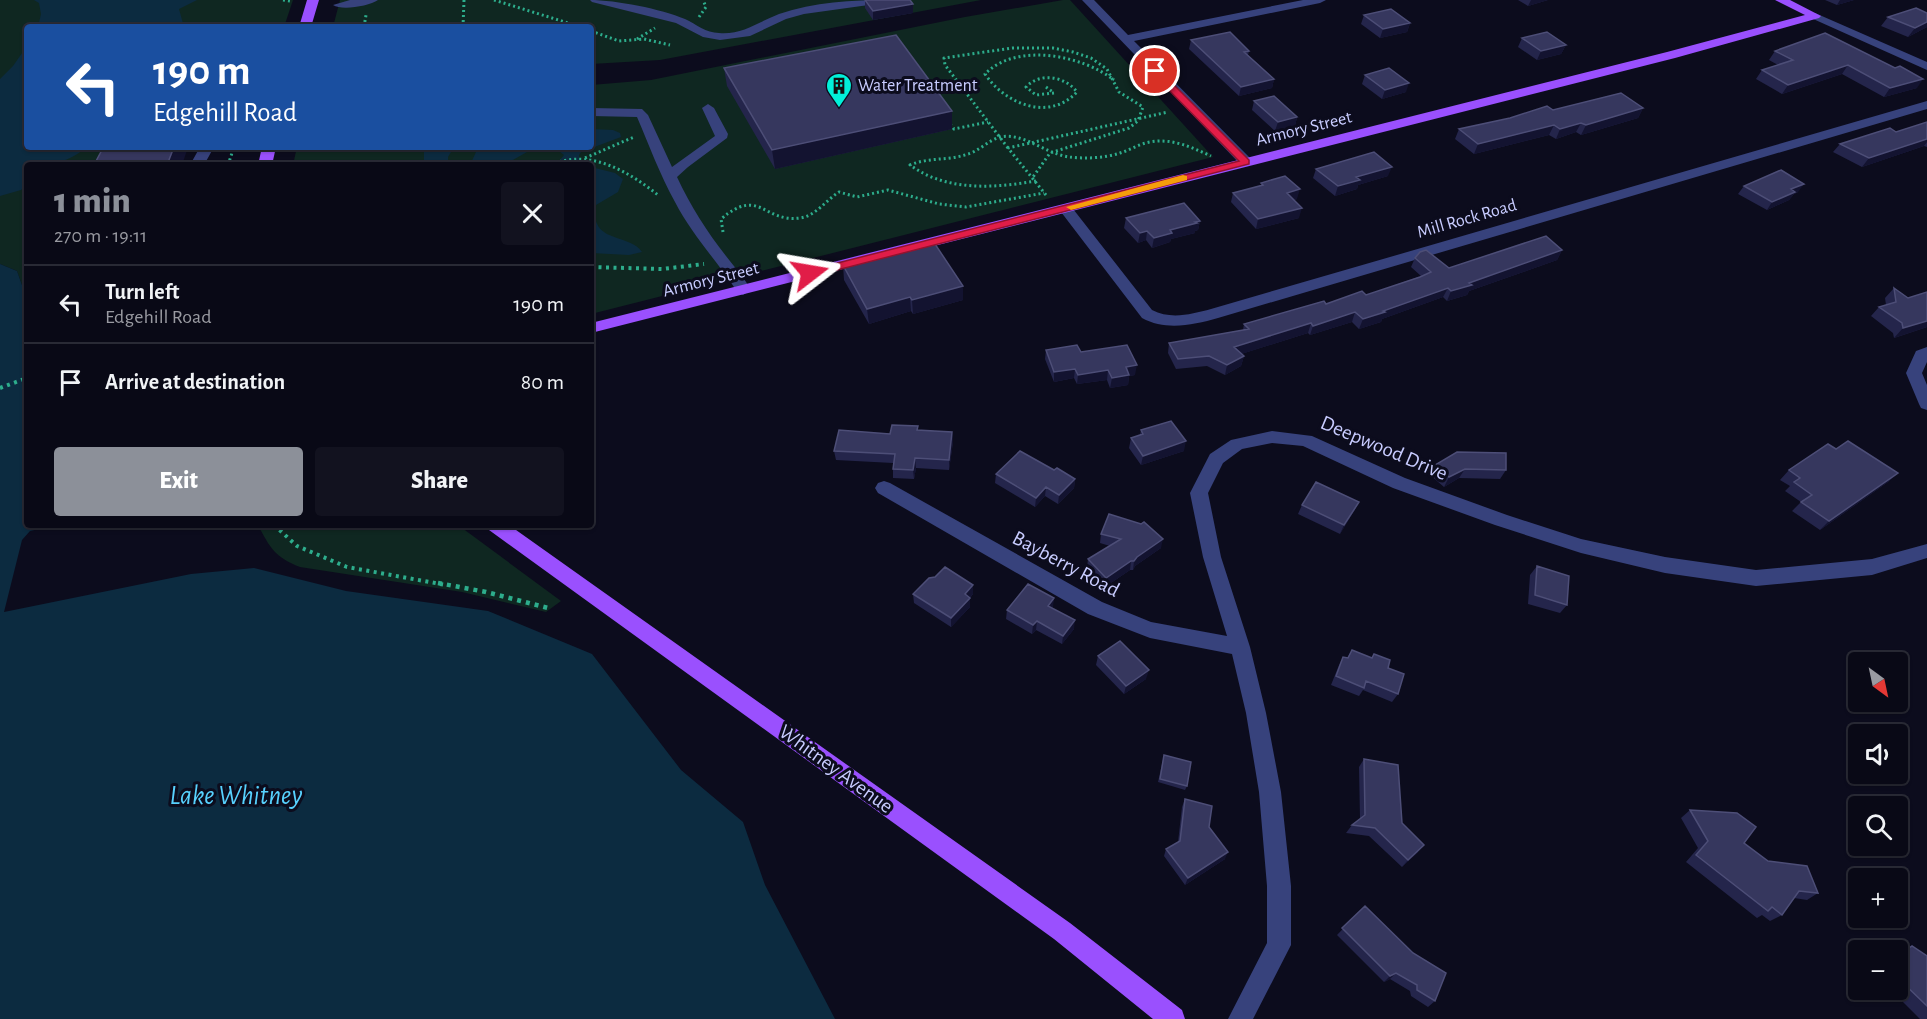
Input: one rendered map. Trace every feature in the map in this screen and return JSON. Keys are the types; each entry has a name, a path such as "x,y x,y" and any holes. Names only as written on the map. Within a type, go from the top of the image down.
{"main road":[{"path":"306,24 313,0"},
{"path":"1781,0 1815,16"},
{"name":"Armory Street","path":"594,327 1671,55 1815,16"},
{"name":"Whitney Avenue","path":"499,528 1062,931 1173,1019"}],"street":[{"path":"339,5 372,0"},
{"path":"596,0 680,21 710,35 727,37 751,33 786,15 884,0"},
{"path":"1088,0 1246,162"},
{"path":"1125,39 1320,0"},
{"path":"1815,16 1927,66"},
{"name":"Mill Rock Road","path":"1065,208 1147,314 1163,320 1179,320 1213,314 1927,105"},
{"path":"670,177 683,164 721,138 722,134 708,108"},
{"path":"594,112 638,112 642,115 682,203 721,260 736,276 743,290"},
{"path":"1927,352 1922,355 1914,373 1927,405"},
{"name":"Deepwood Drive","path":"1240,1019 1278,945 1279,886 1270,792 1256,713 1240,647 1212,557 1199,493 1216,459 1237,444 1272,437 1306,440 1399,483 1501,520 1581,546 1665,565 1756,578 1872,567 1927,551"},
{"name":"Bayberry Road","path":"884,488 1095,608 1150,630 1240,647"}],"path":[{"path":"284,0 290,1"},
{"path":"463,24 464,0"},
{"path":"494,0 571,24"},
{"path":"594,32 619,41 644,39 670,45"},
{"path":"857,197 888,190 930,202 966,207 1002,202 1043,192 945,65 944,58 953,55 1022,48 1062,49 1088,57 1113,74 1116,88 1128,101 1143,107 1140,117 1136,123 1124,130 1076,143 1050,153 1033,177"},
{"path":"1046,87 1054,93 1036,95 1026,87 1034,79 1047,77 1067,81 1074,86 1077,92 1065,104 1040,108 1028,106 998,90 985,74 993,66 1004,61 1042,56 1071,58 1084,62 1114,80"},
{"path":"1008,148 1168,112"},
{"path":"947,119 954,129 988,122"},
{"path":"584,158 634,137"},
{"path":"1036,181 997,186 961,186 948,183 910,166 919,160 952,158 970,154 1000,137 1018,137 1050,153 1071,157 1118,154 1148,142 1181,144 1213,157 1224,168"},
{"path":"554,162 558,159 584,158 613,166 647,185 663,199"},
{"path":"0,388 24,379"},
{"path":"277,528 297,546 347,567 486,592 548,608"}],"green space":[{"path":"0,0 293,0 285,24 24,24 24,150 129,150 105,162 24,162 24,283 22,285 17,271 0,264"},
{"path":"340,0 981,0 660,60 594,64 594,24 334,24"},
{"path":"1070,0 1213,157 594,313 594,162 294,162 296,150 594,150 594,85 651,80 965,17"},
{"path":"260,528 462,528 561,601 546,612 462,592 300,567 279,555 266,540"}],"water":[{"path":"34,0 197,0 179,9 183,24 39,24 41,14 39,3"},
{"path":"24,50 24,150 83,150 73,157 59,162 24,162 24,187 0,196 0,79"},
{"path":"594,129 613,130 620,133 621,137 594,147"},
{"path":"452,150 448,162 424,162 424,151"},
{"path":"475,150 530,150 509,162 471,162"},
{"path":"558,150 586,150 579,155 580,162 558,162 564,155"},
{"path":"594,168 615,173 623,179 618,192 596,205 595,217 598,226 604,232 629,242 642,252 629,255 594,253"},
{"name":"Lake Whitney","path":"0,264 17,271 22,285 24,302 24,528 44,528 30,531 22,540 4,612 191,574 254,568 346,591 488,611 592,654 681,770 743,822 765,885 835,1019 0,1019"}],"building":[{"path":"865,0 910,0 913,4 873,11"},
{"path":"1916,8 1927,13 1927,22 1915,28 1888,17"},
{"path":"1391,9 1410,23 1383,29 1364,15"},
{"path":"1230,32 1249,51 1244,52 1274,79 1241,87 1191,40"},
{"path":"1547,32 1566,45 1541,51 1522,38"},
{"path":"1825,33 1895,68 1900,66 1923,79 1890,88 1848,65 1788,85 1762,70 1793,60 1775,51"},
{"name":"Water Treatment","path":"896,35 952,111 772,150 724,68"},
{"path":"1389,68 1409,83 1385,90 1365,75"},
{"path":"1621,93 1643,108 1586,125 1581,123 1560,129 1554,125 1478,144 1459,129 1510,118 1547,106 1553,110"},
{"path":"1274,96 1297,117 1278,122 1254,101"},
{"path":"1927,122 1927,139 1869,158 1840,144 1890,128 1896,132"},
{"path":"102,150 173,150 168,162 96,162"},
{"path":"1374,152 1392,167 1356,177 1360,180 1338,186 1316,169"},
{"path":"1781,170 1804,184 1791,189 1795,192 1772,202 1744,186"},
{"path":"1285,176 1300,189 1287,193 1302,208 1258,219 1233,193 1263,185 1261,183"},
{"path":"1184,203 1200,221 1170,230 1172,233 1154,238 1147,231 1140,233 1126,218"},
{"path":"1546,236 1562,250 1469,283 1472,285 1451,291 1448,288 1363,319 1355,312 1234,347 1244,356 1227,365 1209,356 1178,359 1169,343 1249,329 1244,324 1324,301 1326,304 1362,291 1366,295 1420,277 1431,272 1415,258 1420,252 1426,250 1449,268"},
{"path":"933,241 963,286 867,309 843,265"},
{"path":"1894,288 1908,298 1927,292 1927,321 1903,328 1902,323 1879,307 1896,302"},
{"path":"1077,345 1081,352 1127,345 1137,365 1126,367 1129,375 1112,378 1108,370 1078,375 1075,369 1054,372 1046,350"},
{"path":"1171,421 1186,441 1143,456 1131,438 1143,434 1141,430"},
{"path":"892,425 918,426 917,430 952,432 949,460 915,458 913,470 893,469 895,454 834,451 839,430 890,434"},
{"path":"1848,441 1898,473 1829,521 1801,502 1812,495 1794,482 1800,478 1789,470 1828,444 1836,449"},
{"path":"1020,451 1075,479 1059,495 1046,487 1036,498 996,474"},
{"path":"1457,452 1506,453 1506,470 1465,469 1449,477 1435,465"},
{"path":"1316,482 1359,502 1344,525 1302,505"},
{"path":"1109,514 1141,524 1144,522 1163,539 1106,578 1088,559 1121,539 1101,534"},
{"path":"1537,566 1569,576 1567,605 1535,595"},
{"path":"945,567 973,585 965,594 970,598 951,618 913,594 929,578 935,577"},
{"path":"1028,584 1054,598 1048,606 1075,620 1063,636 1037,621 1033,625 1007,610"},
{"path":"1120,641 1149,670 1126,686 1098,656"},
{"path":"1352,650 1372,658 1374,654 1390,660 1388,668 1404,674 1398,694 1366,681 1364,688 1336,676 1343,657 1348,658"},
{"path":"1164,755 1191,762 1187,786 1160,779"},
{"path":"1364,759 1398,765 1402,823 1424,845 1408,860 1375,828 1352,825 1365,815"},
{"path":"1185,799 1212,806 1209,827 1228,852 1188,878 1166,849 1180,841"},
{"path":"1690,810 1737,813 1756,827 1744,843 1768,861 1807,866 1818,893 1799,891 1782,915 1772,907 1768,911 1696,855 1708,841"},
{"path":"1365,906 1413,953 1446,973 1435,1001 1417,990 1417,985 1396,973 1390,976 1342,928"},
{"path":"1912,946 1927,956 1927,1006 1908,988 1908,947"}],"slow traffic":[{"path":"1071,207 1183,178"}],"place":[{"name":"Water Treatment","path":"839,109"}],"route":[{"path":"810,273 1246,162 1155,71"}]}
